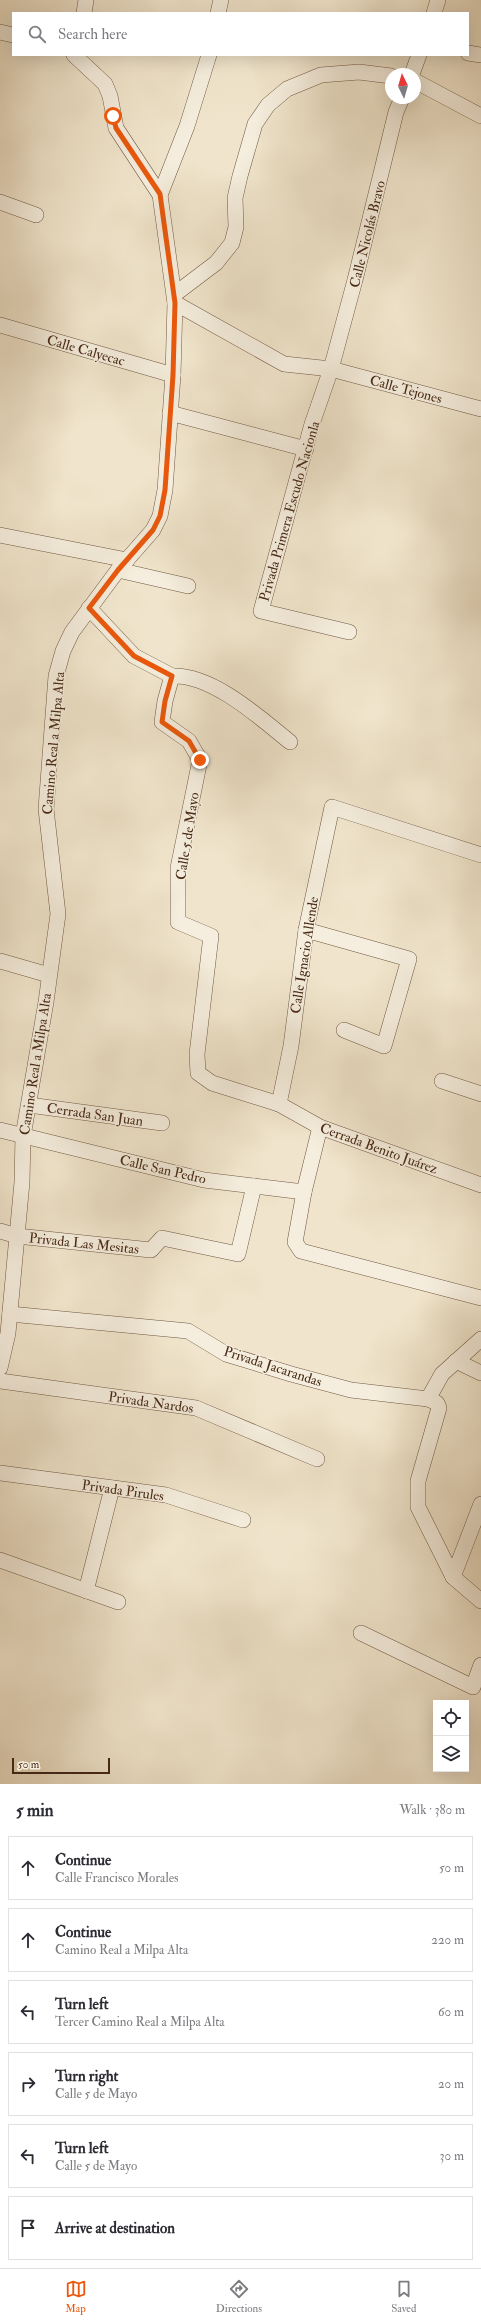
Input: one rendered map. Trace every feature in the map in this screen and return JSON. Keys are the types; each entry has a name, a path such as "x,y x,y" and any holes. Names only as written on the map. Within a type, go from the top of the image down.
{"street":[{"path":"84,12 86,0"},
{"path":"218,12 221,0"},
{"path":"434,12 438,0"},
{"path":"0,32 12,35"},
{"path":"469,53 481,55"},
{"path":"77,56 105,84 110,96 116,128 160,194"},
{"path":"160,194 187,126 209,56"},
{"path":"415,68 420,56"},
{"path":"175,298 216,263 232,243 236,226 235,198 240,176 255,124 268,105 287,89 321,75 359,72 385,75"},
{"path":"421,84 481,116"},
{"name":"Calle Nicolás Bravo","path":"331,369 356,280 396,112 399,104"},
{"name":"Camino Real a Milpa Alta","path":"0,1368 8,1332 10,1314 23,1136 58,914 46,809 56,676 63,651 72,632 122,565 153,530 160,516 165,490 173,375 175,298 160,194"},
{"path":"0,202 36,215"},
{"name":"Calle Tejones","path":"175,298 284,364 331,369 481,409"},
{"name":"Calle Calyecac","path":"0,324 173,375"},
{"name":"Privada Primera Escudo Nacionla","path":"331,369 306,449 261,611 349,632"},
{"path":"170,413 306,449"},
{"path":"0,535 122,565 188,586"},
{"path":"89,608 134,656 172,676 186,675 238,700 290,742"},
{"name":"Calle 5 de Mayo","path":"172,676 165,701 162,722 189,741 200,760 178,868 178,922 211,936 197,1054 198,1073 212,1083 280,1104"},
{"name":"Calle Ignacio Allende","path":"280,1104 291,1046 306,930 332,807 481,855"},
{"path":"306,930 409,959 384,1046 344,1030"},
{"path":"0,961 49,975"},
{"path":"442,1081 481,1094"},
{"name":"Cerrada Benito Juárez","path":"280,1104 320,1127 481,1184"},
{"name":"Cerrada San Juan","path":"29,1105 162,1123"},
{"path":"320,1127 304,1192 295,1242 301,1251 481,1298"},
{"name":"Calle San Pedro","path":"0,1130 204,1180 304,1192"},
{"name":"Privada Las Mesitas","path":"0,1231 16,1236 151,1250 162,1238 238,1254 254,1186"},
{"name":"Privada Jacarandas","path":"10,1314 188,1331 226,1354 291,1374 351,1390 433,1404"},
{"path":"481,1339 442,1374 433,1404 418,1481 418,1506 453,1577 481,1601"},
{"path":"456,1362 481,1373"},
{"name":"Privada Nardos","path":"0,1381 196,1408 317,1459"},
{"name":"Privada Pirules","path":"0,1473 166,1495 243,1520"},
{"path":"86,1591 112,1488"},
{"path":"453,1577 481,1504"},
{"path":"0,1560 118,1602"},
{"path":"361,1633 473,1687 481,1665"}],"route":[{"path":"113,116 116,128 160,194 175,294 173,375 165,490 160,516 153,530 118,570 89,608 134,656 172,676 165,701 162,722 189,741 200,760"}]}
